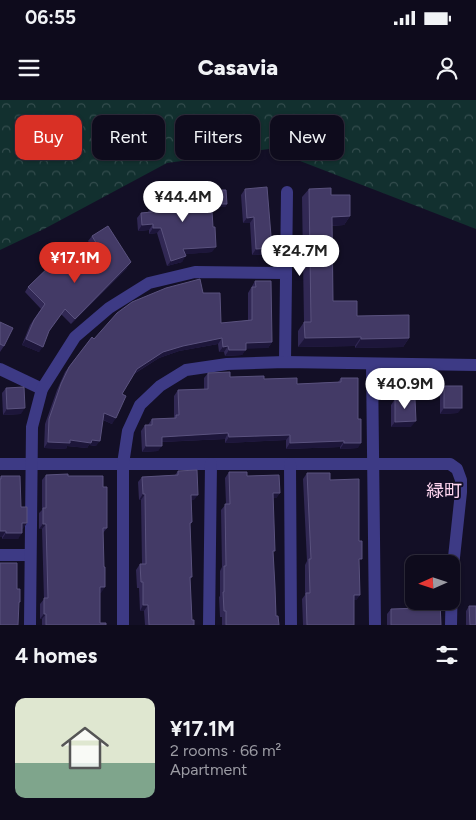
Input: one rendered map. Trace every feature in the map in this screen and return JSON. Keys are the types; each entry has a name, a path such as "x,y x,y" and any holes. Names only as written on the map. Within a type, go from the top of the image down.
{"street":[{"path":"285,362 287,192"},
{"path":"30,625 32,428 42,389 75,337 109,308 149,284 195,272 286,272"},
{"path":"123,625 123,464 128,432 140,405 160,386 186,370 227,364 285,362 476,365"},
{"path":"372,364 375,625"},
{"path":"0,369 42,389"},
{"path":"0,464 450,464 457,469 461,480 452,576 451,625"},
{"path":"210,464 210,625"},
{"path":"290,464 291,625"},
{"path":"0,555 30,555"}],"green space":[{"path":"0,100 476,100 476,229 297,160 344,160 344,115 270,115 270,149 260,150 260,115 175,115 175,160 189,160 167,163 44,229 0,250"}],"building":[{"path":"267,187 272,248 256,249 254,217 247,218 245,189"},
{"path":"331,188 331,195 350,195 350,216 332,217 333,301 357,301 357,316 409,315 409,338 305,338 304,322 311,322 309,189"},
{"path":"213,190 226,190 227,204 214,204"},
{"path":"178,194 178,197 211,195 216,247 183,249 186,256 171,261 161,228 153,228 153,224 142,225 141,213 152,212 154,201 166,200 166,195"},
{"path":"108,226 131,262 75,319 65,309 49,331 43,347 26,339 34,320 45,304 28,287 66,249 82,269 101,251 92,236"},
{"path":"200,279 203,293 220,293 221,323 252,320 252,287 256,287 255,281 271,281 272,342 246,343 246,350 229,350 228,346 223,347 222,338 163,352 137,369 122,394 126,396 116,418 104,413 100,441 92,440 91,443 70,440 70,443 48,442 49,419 61,384 69,367 92,337 94,339 117,313 132,302 166,288"},
{"path":"0,322 13,328 4,346 0,344"},
{"path":"230,372 230,377 264,376 264,379 297,378 297,384 341,382 341,378 358,378 358,419 361,419 361,443 344,443 344,441 290,443 290,435 229,437 228,433 162,437 162,446 146,446 145,425 152,425 152,419 176,418 176,415 179,415 178,390 208,389 208,373"},
{"path":"444,386 462,386 462,408 444,408"},
{"path":"24,387 25,408 7,409 6,388"},
{"path":"395,399 415,399 416,421 395,422"},
{"path":"197,470 198,495 191,495 192,522 190,523 192,577 190,577 192,620 194,620 194,625 149,625 148,605 143,605 143,582 141,582 140,564 146,564 145,494 143,494 142,477 178,475 178,471"},
{"path":"229,472 247,472 247,476 279,475 280,493 273,493 275,551 273,551 276,616 278,616 279,625 226,625 223,592 224,566 226,566 225,504 230,504"},
{"path":"307,473 330,473 330,480 359,479 359,541 362,541 362,559 359,559 360,595 354,595 354,625 307,625 306,593 310,593 309,559 311,559"},
{"path":"68,474 68,476 103,476 103,487 107,487 107,528 103,528 105,587 100,587 100,623 106,623 106,625 46,625 44,598 48,598 46,524 43,524 43,508 46,508 46,475"},
{"path":"1,476 20,476 21,507 27,507 27,523 22,523 22,533 0,531"},
{"path":"0,563 17,563 17,589 20,589 18,625 0,625"},
{"path":"469,606 476,606 476,625 470,625"},
{"path":"391,609 440,610 441,625 391,625"}],"district":[{"name":"緑町","path":"444,491"}]}
